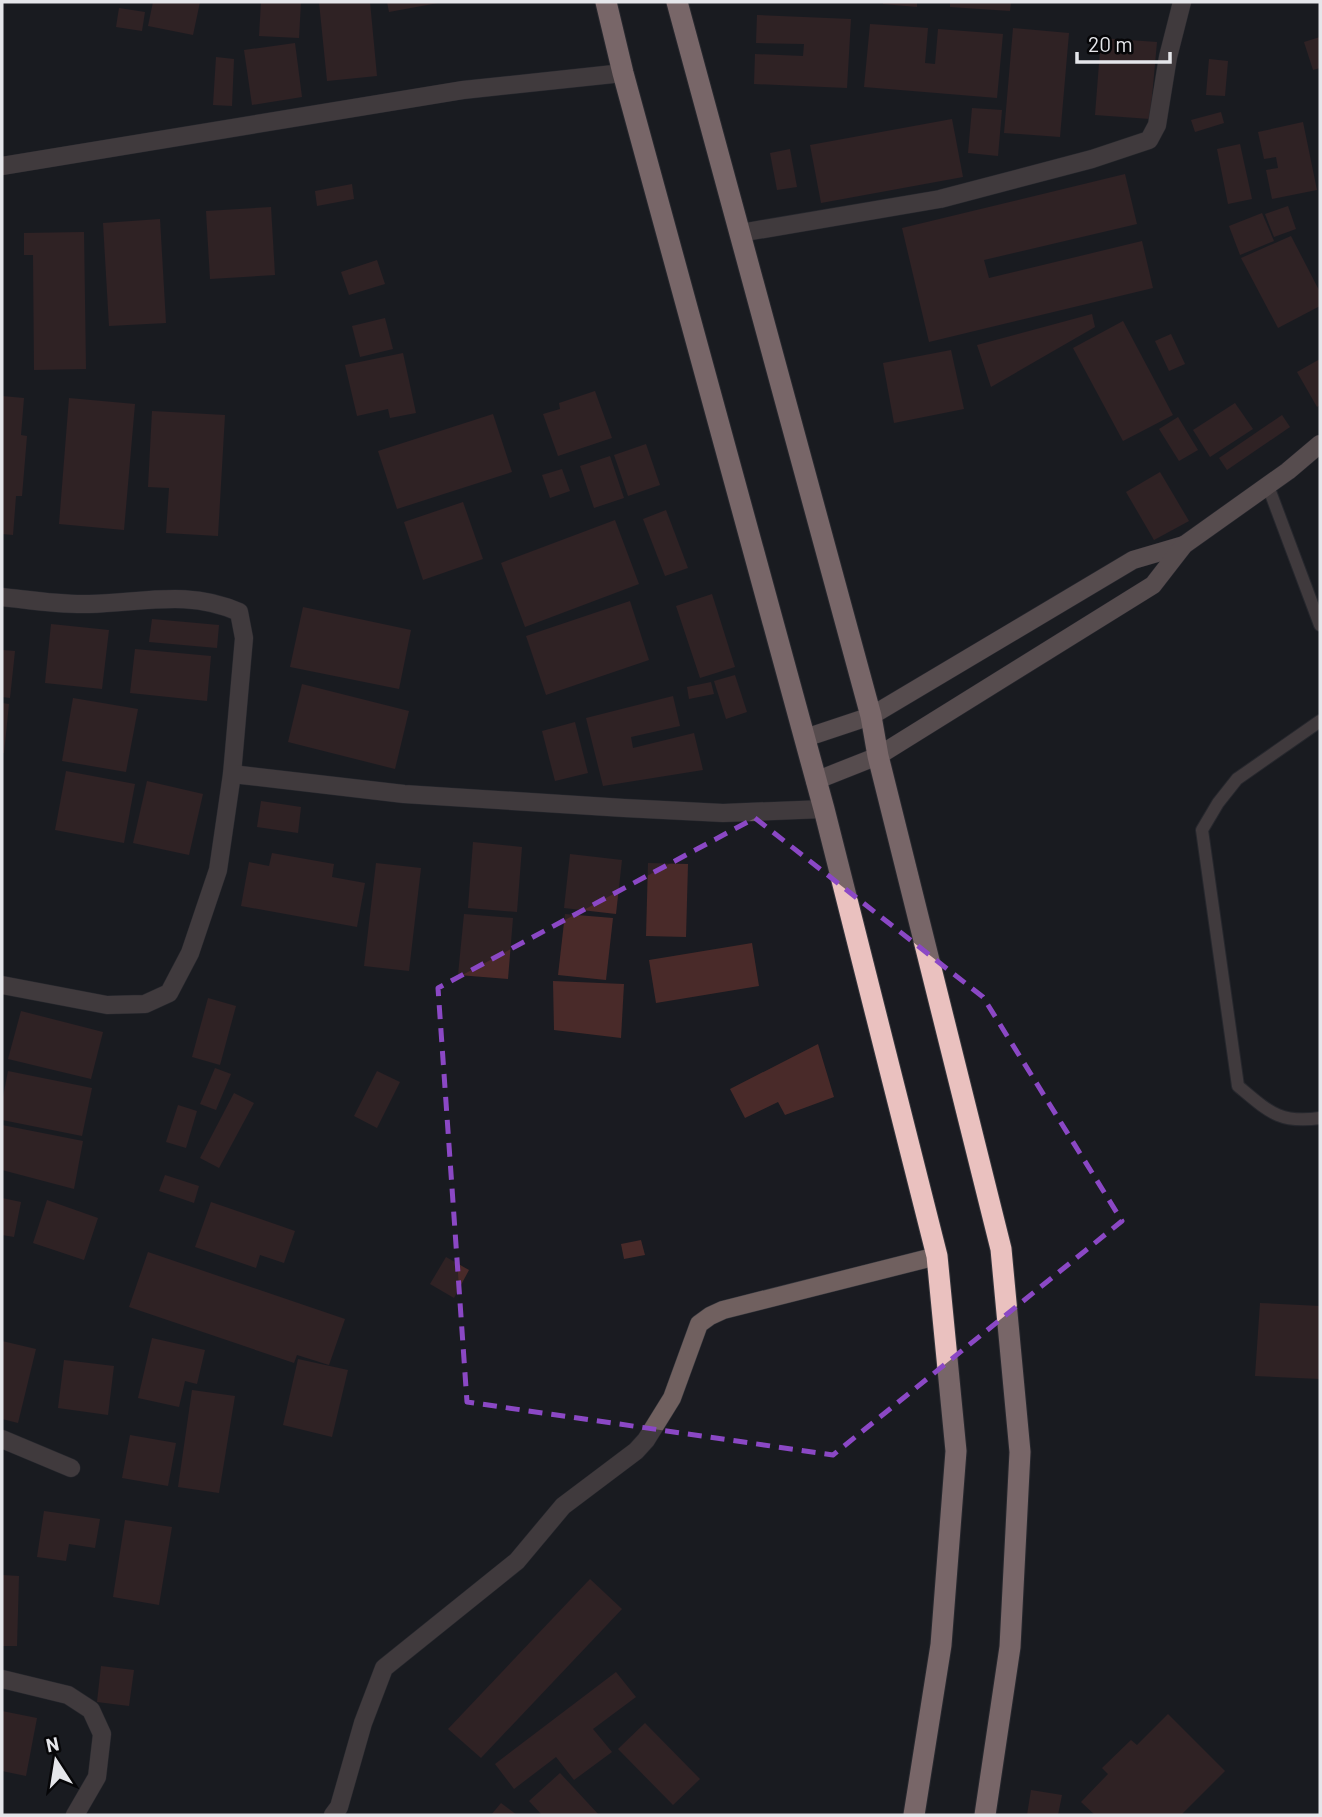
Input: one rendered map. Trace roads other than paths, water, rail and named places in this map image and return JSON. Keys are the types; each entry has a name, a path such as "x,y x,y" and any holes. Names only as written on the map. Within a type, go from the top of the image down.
{"highway":[{"path":"606,2 623,73 824,809 937,1256 956,1451 941,1645 914,1815"},
{"path":"677,2 871,716 878,756 1001,1249 1020,1452 1010,1647 985,1815"}],"street":[{"path":"740,233 940,199 1092,159 1149,140 1157,125 1168,57 1182,2"},
{"path":"2,166 463,90 623,73"},
{"path":"815,781 878,756 1153,585 1184,545 1268,486 1320,444"},
{"path":"805,738 871,716 1133,560 1184,545"},
{"path":"2,597 87,604 181,597 217,602 239,611 244,638 232,774 218,870 190,953 169,993 145,1004 107,1005 2,985"},
{"path":"232,774 404,794 624,808 723,813 824,809"},
{"path":"334,1815 339,1807 363,1723 384,1668 517,1561 563,1506 640,1445 672,1398 699,1324 710,1315 723,1310 937,1256"},
{"path":"2,1440 71,1468"},
{"path":"2,1679 68,1695 91,1710 102,1734 97,1777 75,1815"}],"lane":[{"path":"1268,486 1320,625"},
{"path":"1320,721 1237,779 1202,830 1238,1086 1269,1112 1300,1121 1320,1118"}]}
